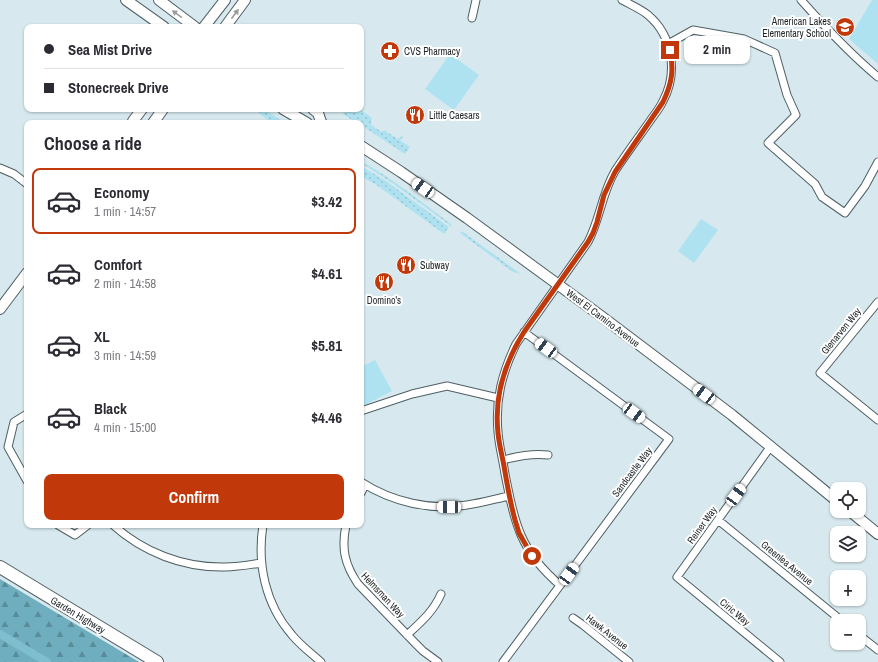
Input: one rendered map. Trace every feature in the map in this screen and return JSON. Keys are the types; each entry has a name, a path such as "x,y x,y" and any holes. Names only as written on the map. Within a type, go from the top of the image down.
{"main road":[{"path":"126,0 160,24"},
{"path":"159,0 191,24"},
{"path":"206,24 225,0"},
{"path":"227,24 245,0"},
{"path":"288,112 301,120"},
{"name":"West El Camino Avenue","path":"364,148 419,185 558,284 732,415 830,495"},
{"path":"0,310 24,277"},
{"path":"859,518 878,534"},
{"name":"Garden Highway","path":"0,567 157,662"}],"street":[{"path":"472,18 476,0"},
{"path":"560,585 540,567 525,545 519,533 509,496 498,434 498,398 504,372 516,344 588,242 593,233 604,195 615,172 663,102 668,91 671,80 672,62 668,44 660,28 652,19 638,8 622,0"},
{"path":"801,0 822,24 878,77"},
{"path":"668,44 693,30 744,39 775,53 787,95 796,115 768,143 816,184 822,197 845,213 864,186 878,162"},
{"path":"0,168 14,174 24,182"},
{"name":"Glenarven Way","path":"878,302 820,373 878,420"},
{"name":"Sandcastle Way","path":"503,662 669,439 524,332"},
{"path":"364,409 412,394 447,386 498,398"},
{"path":"24,416 14,422 8,447 24,476"},
{"name":"Reiner Way","path":"676,576 718,520 770,446"},
{"path":"503,460 529,454 548,455"},
{"path":"364,484 398,499 420,505 437,507 466,506 509,496"},
{"name":"Greenlea Avenue","path":"718,520 833,614"},
{"path":"63,528 75,535 84,528"},
{"path":"117,528 130,539 145,548 189,564 224,567 261,563"},
{"path":"263,528 260,550 261,563 270,599 283,624 301,644 321,662"},
{"name":"Helmsman Way","path":"345,528 344,553 347,564 358,584 423,651 438,662"},
{"name":"Ciric Way","path":"676,576 780,662"},
{"path":"407,635 435,607 441,594"},
{"name":"Hawk Avenue","path":"573,618 629,662"},
{"path":"866,640 878,650"}],"shaded area":[{"path":"872,0 878,0 878,64 849,39"},
{"path":"450,54 479,75 454,110 425,89"},
{"path":"257,112 268,112 280,120 268,120"},
{"path":"344,112 364,112 372,118 371,125 382,132 384,130 398,139 401,136 403,137 400,140 410,147 405,154 364,127 364,120 352,120 343,114"},
{"path":"364,163 407,191 451,224 451,226 391,182 364,165"},
{"path":"364,168 386,181 449,227 444,234 378,186 364,178"},
{"path":"701,219 718,230 694,263 678,251"},
{"path":"462,231 521,274 513,272 460,233"},
{"path":"375,360 392,391 364,405 364,366"}],"green space":[{"path":"0,579 139,662 0,662"}],"waterway":[{"path":"0,634 47,662"}],"place":[{"name":"American Lakes Elementary School","path":"845,27"},
{"name":"CVS Pharmacy","path":"390,51"},
{"name":"Little Caesars","path":"415,115"},
{"name":"Subway","path":"406,265"},
{"name":"Domino's","path":"384,282"}],"route":[{"path":"532,556 519,533 515,520 509,496 498,434 498,402 504,372 516,344 588,242 597,222 609,182 663,102 671,80 672,62 670,50"}]}
